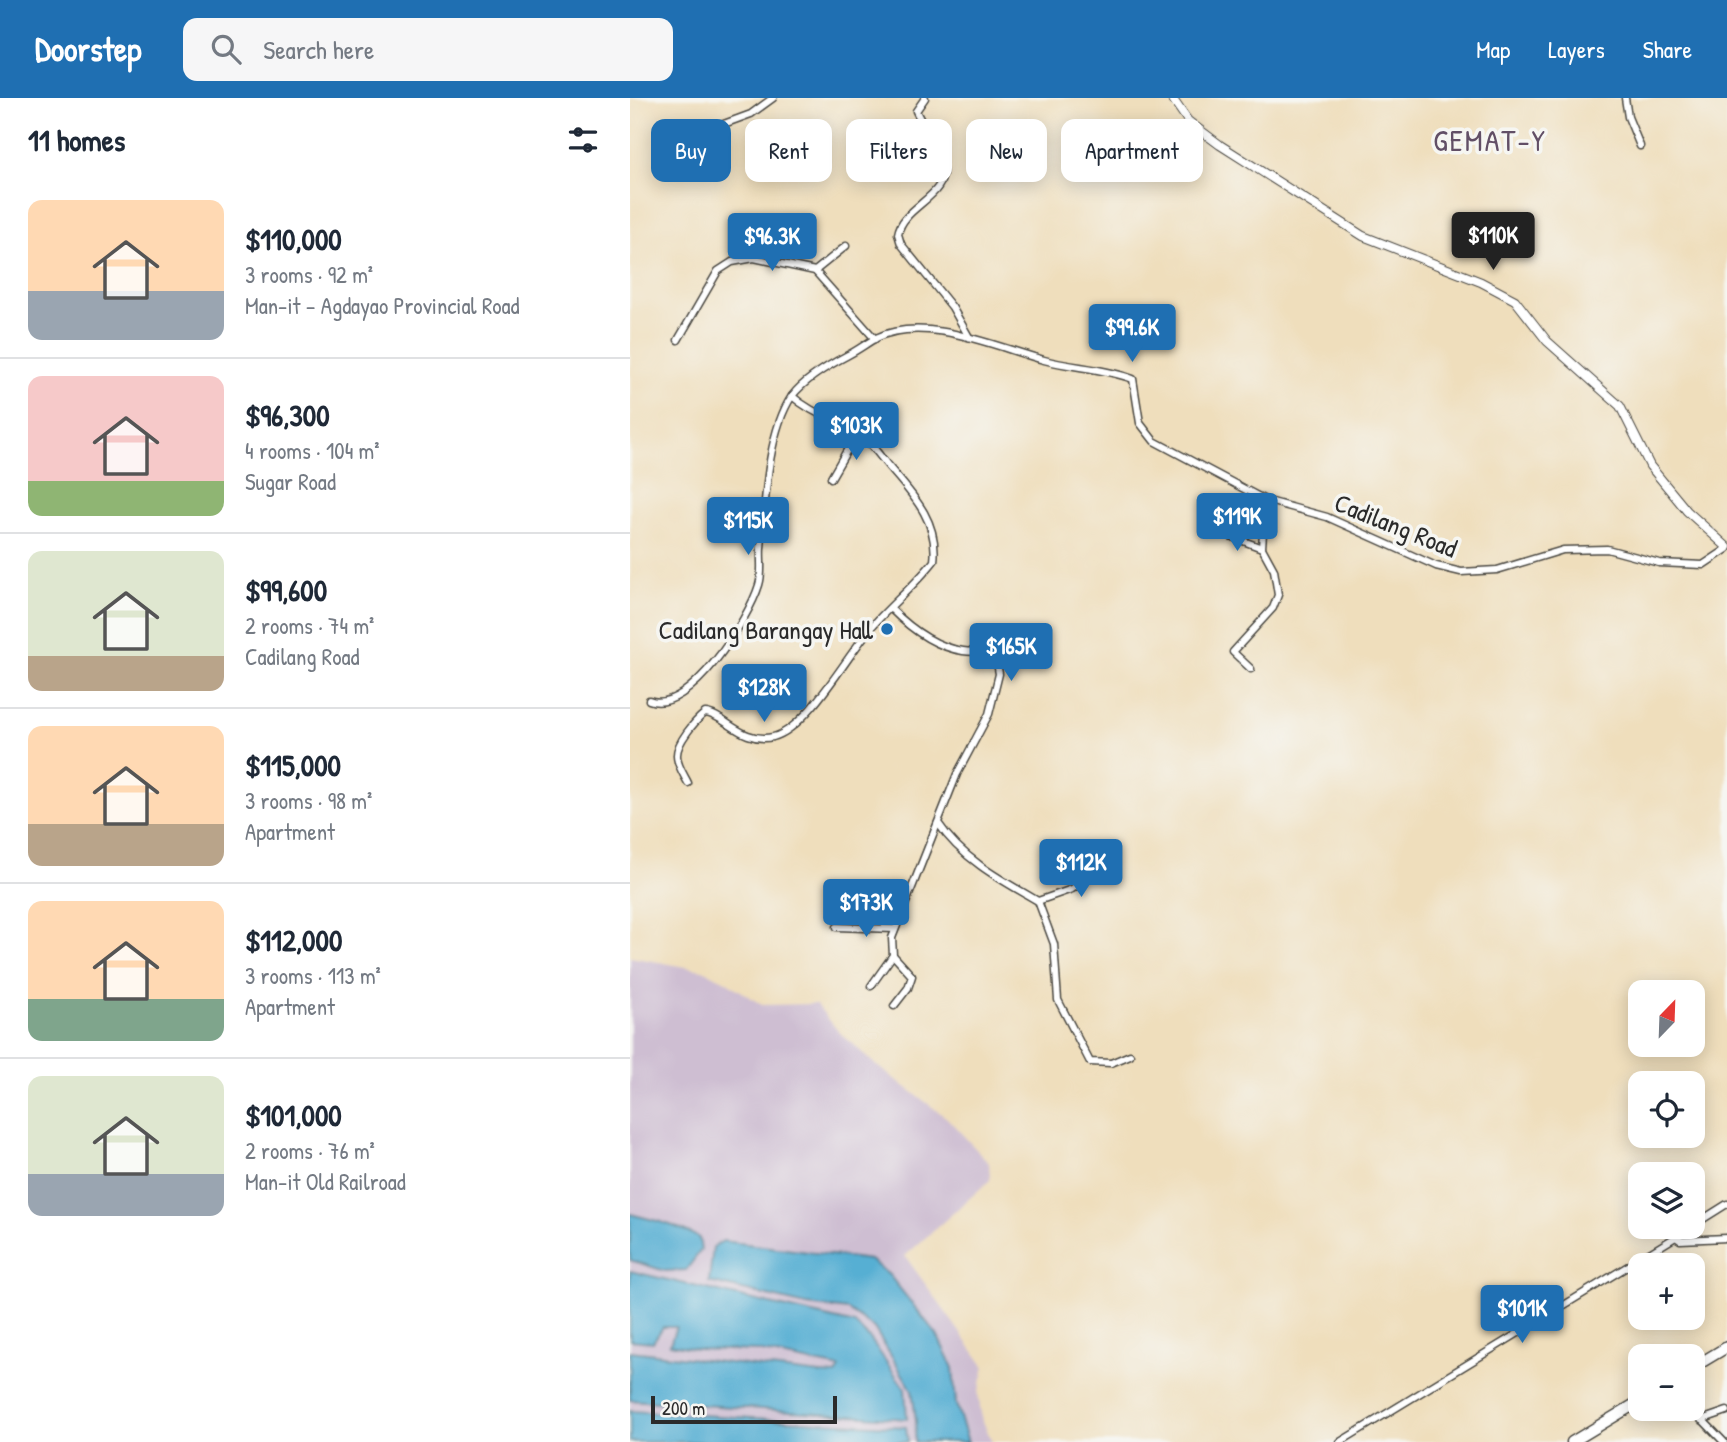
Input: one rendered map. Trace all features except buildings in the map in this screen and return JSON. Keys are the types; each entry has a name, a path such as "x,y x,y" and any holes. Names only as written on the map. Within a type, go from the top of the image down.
{"highway":[{"path":"1705,1360 1727,1347"},
{"path":"1572,1442 1628,1408"}],"street":[{"path":"731,121 751,114 773,98"},
{"path":"925,98 916,111 942,163 942,182 908,214 898,234 901,244 952,307 969,337"},
{"path":"1172,98 1188,121 1220,145 1363,236 1481,282 1515,300 1547,341 1620,406 1650,466 1687,511 1727,548"},
{"path":"1625,98 1628,117 1640,146"},
{"path":"816,271 846,246"},
{"path":"678,340 714,278 732,262 754,258 816,271 875,339"},
{"name":"Cadilang Road","path":"792,397 806,382 875,339 907,331 969,337 1041,360 1077,368 1111,371 1133,379 1140,423 1154,441 1265,500 1327,517 1436,566 1461,572 1497,570 1563,550 1585,549 1606,549 1659,563 1703,565 1727,548"},
{"path":"649,700 657,704 672,702 689,690 719,654 753,600 762,572 761,552 776,439 792,397 804,407 857,433 920,503 931,526 934,561 874,624 812,705 774,737 760,738 730,728 712,713 705,713 697,719 678,749 676,759 688,783"},
{"path":"831,478 857,433"},
{"path":"1251,669 1233,652 1273,608 1278,595 1274,570 1262,548 1265,500"},
{"path":"1223,533 1262,548"},
{"path":"891,609 907,625 942,645 965,652 986,651 999,662 989,714 957,774 895,929 891,946 893,955 912,975 908,988 894,1006"},
{"path":"937,823 948,839 973,860 1000,880 1038,901 1054,944 1058,1000 1090,1062 1098,1064 1130,1055"},
{"path":"1038,901 1072,889 1109,863"},
{"path":"837,927 895,929"},
{"path":"871,986 893,955"},
{"path":"1705,1218 1727,1204"},
{"path":"1678,1239 1727,1238"},
{"path":"1340,1442 1673,1239"},
{"path":"1705,1418 1727,1410"},
{"path":"1702,1421 1724,1442"}],"shaded area":[{"path":"630,957 703,970 724,980 762,1005 816,1004 839,1032 876,1065 947,1118 989,1163 990,1180 905,1256 985,1367 978,1394 982,1419 992,1442 630,1442"}],"water":[{"path":"630,1214 691,1233 699,1238 701,1250 686,1270 665,1271 630,1260"},
{"path":"723,1241 870,1260 889,1275 937,1335 953,1368 956,1404 968,1442 915,1442 916,1421 912,1390 874,1328 848,1310 806,1305 709,1282 713,1247"},
{"path":"630,1271 855,1324 871,1340 905,1389 907,1419 630,1400 630,1351 820,1374 836,1375 840,1368 757,1351 697,1349 670,1344 676,1327 663,1327 653,1342 630,1340"},
{"path":"630,1411 906,1427 908,1442 630,1442"}],"place":[{"name":"Cadilang Barangay Hall","path":"887,629"}],"district":[{"name":"GEMAT-Y","path":"1490,140"}]}
